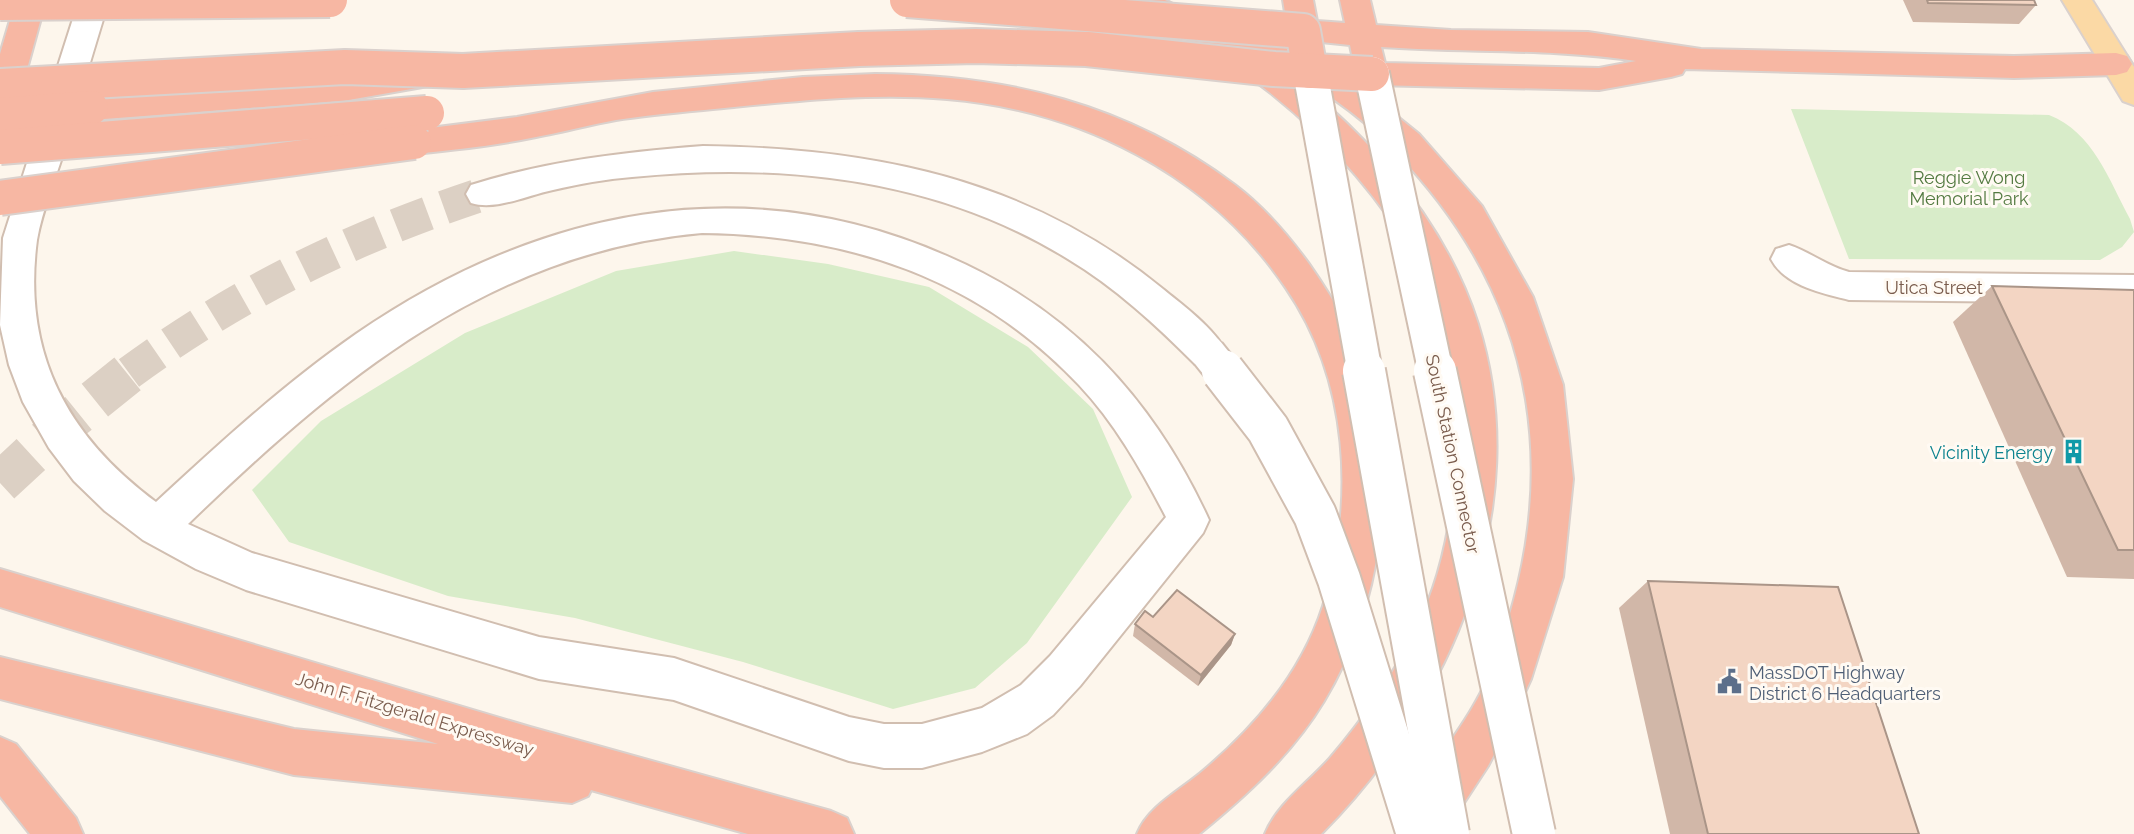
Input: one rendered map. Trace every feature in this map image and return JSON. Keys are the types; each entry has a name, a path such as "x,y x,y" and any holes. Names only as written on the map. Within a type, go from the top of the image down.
{"highway":[{"path":"0,109 31,0"},
{"path":"0,3 330,0"},
{"path":"907,0 1451,41 1588,43 1701,60 2014,67 2125,64"},
{"path":"1138,0 1188,23 1256,63 1288,87 1331,127 1393,199 1426,248 1451,299 1467,352 1475,409 1476,443 1464,553 1455,586 1424,655 1376,737 1342,778 1288,834"},
{"path":"1184,0 1246,29 1297,58 1345,90 1394,130 1451,192 1489,245 1519,302 1536,350 1548,401 1552,456 1548,543 1536,599 1522,646 1493,713 1451,783 1416,834"},
{"path":"1298,0 1310,71"},
{"path":"1355,0 1372,74"},
{"path":"0,86 345,67 463,71 859,49 976,46 1087,49 1310,71 1599,79 1701,60"},
{"path":"0,115 343,90 463,71"},
{"path":"0,147 421,128 521,128 626,107 797,88 874,85 959,89 1026,99 1096,120 1181,161 1245,210 1288,258 1324,314 1337,345 1356,409 1364,479 1359,540 1350,588 1325,657 1287,717 1235,774 1160,834"},
{"path":"0,198 421,128"},
{"name":"John F. Fitzgerald Expressway","path":"0,588 666,789 831,834"},
{"path":"0,678 293,752 666,789"},
{"path":"0,760 60,834"}],"main road":[{"path":"2077,0 2125,64 2134,93"}],"street":[{"path":"94,0 20,238 14,277 16,318 28,365 59,434 87,469 117,498 157,527 202,551 246,571 539,658 674,679 849,739 884,746 922,746 982,730 1012,718 1037,701 1065,671 1189,520 1147,442 1091,372 1024,315 936,266 847,235 801,226 702,220 653,225 599,237 501,271 450,296 394,328 281,413 157,527"},
{"path":"1310,71 1448,834"},
{"name":"South Station Connector","path":"1372,74 1534,834"},
{"path":"483,194 600,167 683,159 793,160 892,174 984,202 1063,238 1137,288 1208,353 1268,429 1315,515 1339,579 1416,834"},
{"name":"Utica Street","path":"1789,259 1830,283 1859,286 2134,289"}],"green space":[{"name":"Reggie Wong Memorial Park","path":"1791,109 2049,115 2077,133 2088,145 2107,173 2134,232 2122,247 2100,260 1849,259"},
{"path":"734,251 828,264 929,287 1028,347 1093,409 1132,497 1027,643 975,688 893,709 743,662 575,618 448,596 289,542 252,490 321,421 465,333 616,271"}],"building":[{"path":"1927,0 2034,0 2036,5 1928,3"},
{"path":"1992,286 2134,290 2134,550 2118,550"},
{"name":"MassDOT Highway District 6 Headquarters","path":"1648,581 1838,587 1919,834 1708,834"},
{"path":"1177,590 1235,634 1201,675 1135,624 1145,611 1153,617"}],"tunnel":[{"path":"129,373 212,317 298,269 388,229 483,194"},
{"path":"0,483 53,434 131,371"}],"place":[{"name":"Vicinity Energy","path":"2073,452"},
{"name":"MassDOT Highway District 6 Headquarters","path":"1729,682"}]}
